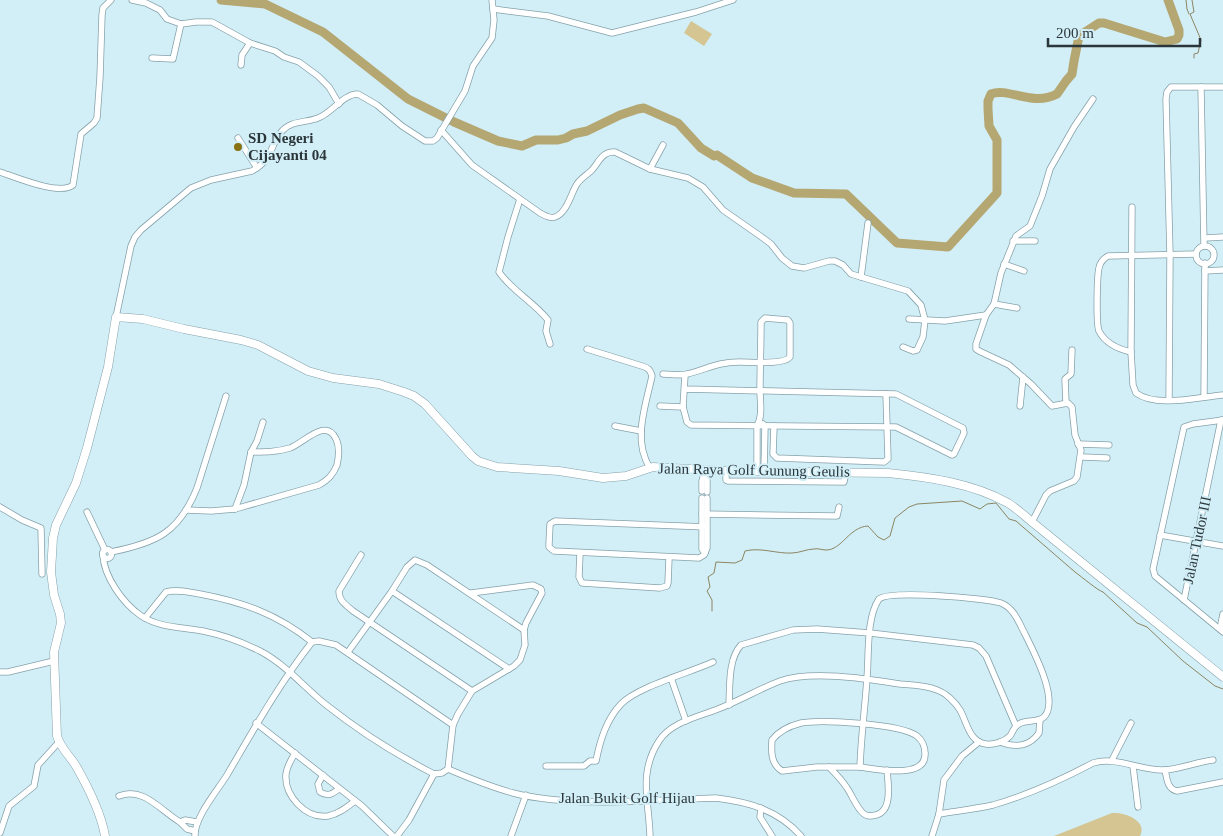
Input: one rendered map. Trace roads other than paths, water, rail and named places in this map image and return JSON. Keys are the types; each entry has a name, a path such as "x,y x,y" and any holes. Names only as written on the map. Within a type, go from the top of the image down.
{"main road":[{"name":"Jalan Raya Golf Gunung Geulis","path":"116,317 144,319 184,330 241,340 258,345 314,373 379,384 404,392 425,404 463,448 478,461 497,467 559,471 603,478 626,476 650,468 704,473 726,471 846,472 912,476 986,493 1010,504 1223,677"},
{"path":"105,836 100,818 76,766 59,742 57,736 54,661 55,642 61,623 51,572 53,538 56,525 76,483 87,448 108,367 116,317"}],"street":[{"path":"0,172 63,190 72,185 81,134 94,124 97,118 102,15 103,8 111,0"},
{"path":"132,0 146,3 160,10 167,19 181,24 212,22 250,42 275,51 308,67 329,87 339,104"},
{"path":"116,317 131,246 141,230 191,188 211,180 252,171 257,168 266,160 281,132 289,125 295,122 319,118 354,94 362,95 402,126 429,142 437,138 465,91 473,66 492,38 494,28 492,0"},
{"path":"493,9 548,16 612,33 696,12 733,0"},
{"path":"152,58 173,59 181,24"},
{"path":"241,65 242,55 250,42"},
{"path":"1170,400 1170,255 1166,94 1171,87 1223,87"},
{"path":"1201,87 1204,246"},
{"path":"1032,522 1050,491 1078,478 1082,457 1075,435 1071,405 1052,406 1035,387 1003,361 976,349 979,332 986,315 994,304 1004,264 1013,241 1032,222 1050,169 1074,127 1093,99"},
{"path":"443,127 472,165 546,216 558,216 564,210 578,184 592,170 602,156 610,152 615,152 650,169 688,178 703,187 722,210 771,244 782,258 792,266 804,268 835,261 843,265 848,272 908,291 921,305 925,320 923,338 917,350 914,351 903,347"},
{"path":"238,138 257,168"},
{"path":"650,169 663,145"},
{"path":"520,199 499,272 513,288 546,317 548,320 546,331 550,344"},
{"path":"1132,207 1130,352 1133,385 1136,393 1149,400 1170,400 1223,394"},
{"path":"861,277 868,223"},
{"path":"1205,238 1223,237"},
{"path":"1013,241 1035,241"},
{"path":"1204,246 1211,248 1214,254 1211,260 1205,263 1200,262 1196,254 1198,248 1204,246"},
{"path":"1130,352 1116,348 1103,336 1098,328 1098,277 1099,268 1104,258 1108,256 1196,254"},
{"path":"1204,397 1205,263"},
{"path":"1004,264 1024,271"},
{"path":"1205,270 1223,270"},
{"path":"994,304 1017,308"},
{"path":"909,319 945,321 986,315"},
{"path":"663,374 685,375 721,363 761,362 783,362 789,359 790,323 788,320 762,319 761,362 759,423 761,472"},
{"path":"587,349 649,369 652,376 642,431 642,453 650,468"},
{"path":"1066,404 1065,378 1071,374 1072,350"},
{"path":"684,389 896,394 963,428 964,433 954,454 950,455 899,427 765,426 759,423 691,425 685,418 683,407 684,389 685,375"},
{"path":"1020,406 1023,377"},
{"path":"774,426 773,454 776,458 884,462 888,458 886,394"},
{"path":"106,552 140,545 158,538 175,526 186,510 197,488 226,396"},
{"path":"660,406 683,407"},
{"path":"1222,420 1184,427 1153,566 1153,573 1222,630"},
{"name":"Jalan Tudor III","path":"1184,600 1222,420"},
{"path":"235,509 244,485 251,452 263,422"},
{"path":"615,426 642,431"},
{"path":"761,472 765,426"},
{"path":"186,510 211,511 235,509 319,485 332,476 336,468 339,452 338,442 334,435 326,429 318,431 293,447 276,451 251,452"},
{"path":"1078,444 1109,445"},
{"path":"1082,457 1107,458"},
{"path":"726,471 726,480 728,481 782,482 844,482 846,472"},
{"path":"782,482 785,472"},
{"path":"785,472 790,482"},
{"path":"704,473 707,480 704,514 707,548 705,553 699,558 580,553 551,550 549,547 549,531 552,522 566,520 704,527"},
{"path":"0,507 22,520 41,528 42,574"},
{"path":"704,514 837,516 839,507"},
{"path":"87,512 106,552 107,572 116,588 131,607 145,618 162,624 204,631 239,641 269,656 341,717 400,756 434,774 442,773 448,769 453,725 472,691 509,669 520,660 525,645 524,630 530,613 542,593 538,586 511,587 471,594"},
{"path":"1160,535 1223,546"},
{"path":"580,553 579,577 582,582 660,588 668,583 669,558"},
{"path":"361,555 339,591 339,598 352,611 472,691"},
{"path":"348,652 407,567 415,560 427,565 524,630"},
{"path":"145,618 166,592 177,591 229,599 250,606 288,625 312,642 331,643 348,652 453,725"},
{"path":"392,591 509,669"},
{"path":"650,836 646,784 647,768 652,754 664,734 686,721 729,705 780,682 794,678 823,677 867,679 937,690 957,705 974,739 979,742 992,744 1010,736 1016,726 1024,722 1040,720 1049,708 1050,701 1047,688 1021,626 1012,611 1004,605 988,601 913,594 882,596 876,603 870,633 867,679 862,724 860,767"},
{"path":"1222,630 1223,614"},
{"path":"729,705 734,655 741,645 793,630 816,629 973,645 979,648 986,656 1016,726"},
{"path":"118,796 129,792 144,797 195,833 197,822 225,778 256,723 289,672 312,642"},
{"path":"0,672 54,661"},
{"path":"546,766 584,766 590,760 596,761 602,735 620,704 631,696 713,662"},
{"path":"671,678 686,721"},
{"path":"1000,742 1013,746 1024,745 1031,741 1039,732 1040,720"},
{"path":"256,723 296,753 395,836 408,820 434,774"},
{"path":"802,723 862,724 906,731 915,735 922,741 925,758 919,767 912,770 829,767 782,771 777,768 771,753 772,740 783,729 802,723"},
{"path":"1112,760 1131,723"},
{"path":"0,833 9,806 34,786 38,765 59,742"},
{"path":"932,836 939,814 944,780 962,756 979,742"},
{"path":"296,753 288,766 286,781 292,796 306,812 330,816 338,813 355,801"},
{"path":"939,814 1005,801 1037,790 1102,760 1112,760 1133,766 1165,770 1213,760"},
{"path":"1133,766 1138,807"},
{"path":"829,767 846,786 862,811 868,816 879,815 886,808 888,791 887,770"},
{"name":"Jalan Bukit Golf Hijau","path":"448,769 476,781 526,795 586,801 716,798 752,804 780,817 800,836"},
{"path":"1165,770 1170,787 1177,791 1223,782"},
{"path":"323,775 318,784 320,792 327,795 339,789"},
{"path":"511,836 526,795"},
{"path":"761,808 760,817 772,836"},
{"path":"180,822 185,820 197,822"}],"waterway":[{"path":"221,0 265,4 323,32 408,99 498,141 522,146 536,140 558,140 587,131 620,115 644,108 678,123 701,148 714,156 717,155 752,178 794,193 846,194 897,243 948,247 997,193 997,140 989,126 988,101 991,94 1005,93 1030,98 1048,97 1057,94 1072,74 1079,36 1099,23 1165,42 1177,39 1179,30 1168,0"},
{"path":"1186,0 1189,14"},
{"path":"1192,0 1194,12 1190,14 1201,40 1198,53 1194,54 1194,58"},
{"path":"712,611 712,600 707,591 710,587 708,577 714,573 716,562 735,563 742,560 745,551 751,550 792,553 811,549 832,549 856,530 868,526 878,537 884,540 890,536 895,518 909,507 917,504 962,501 980,509 987,504 996,503 1009,519 1016,521 1075,572 1103,592 1137,623 1147,627 1183,661 1215,686 1223,689"}],"place":[{"name":"SD Negeri Cijayanti 04","path":"238,147"}]}
